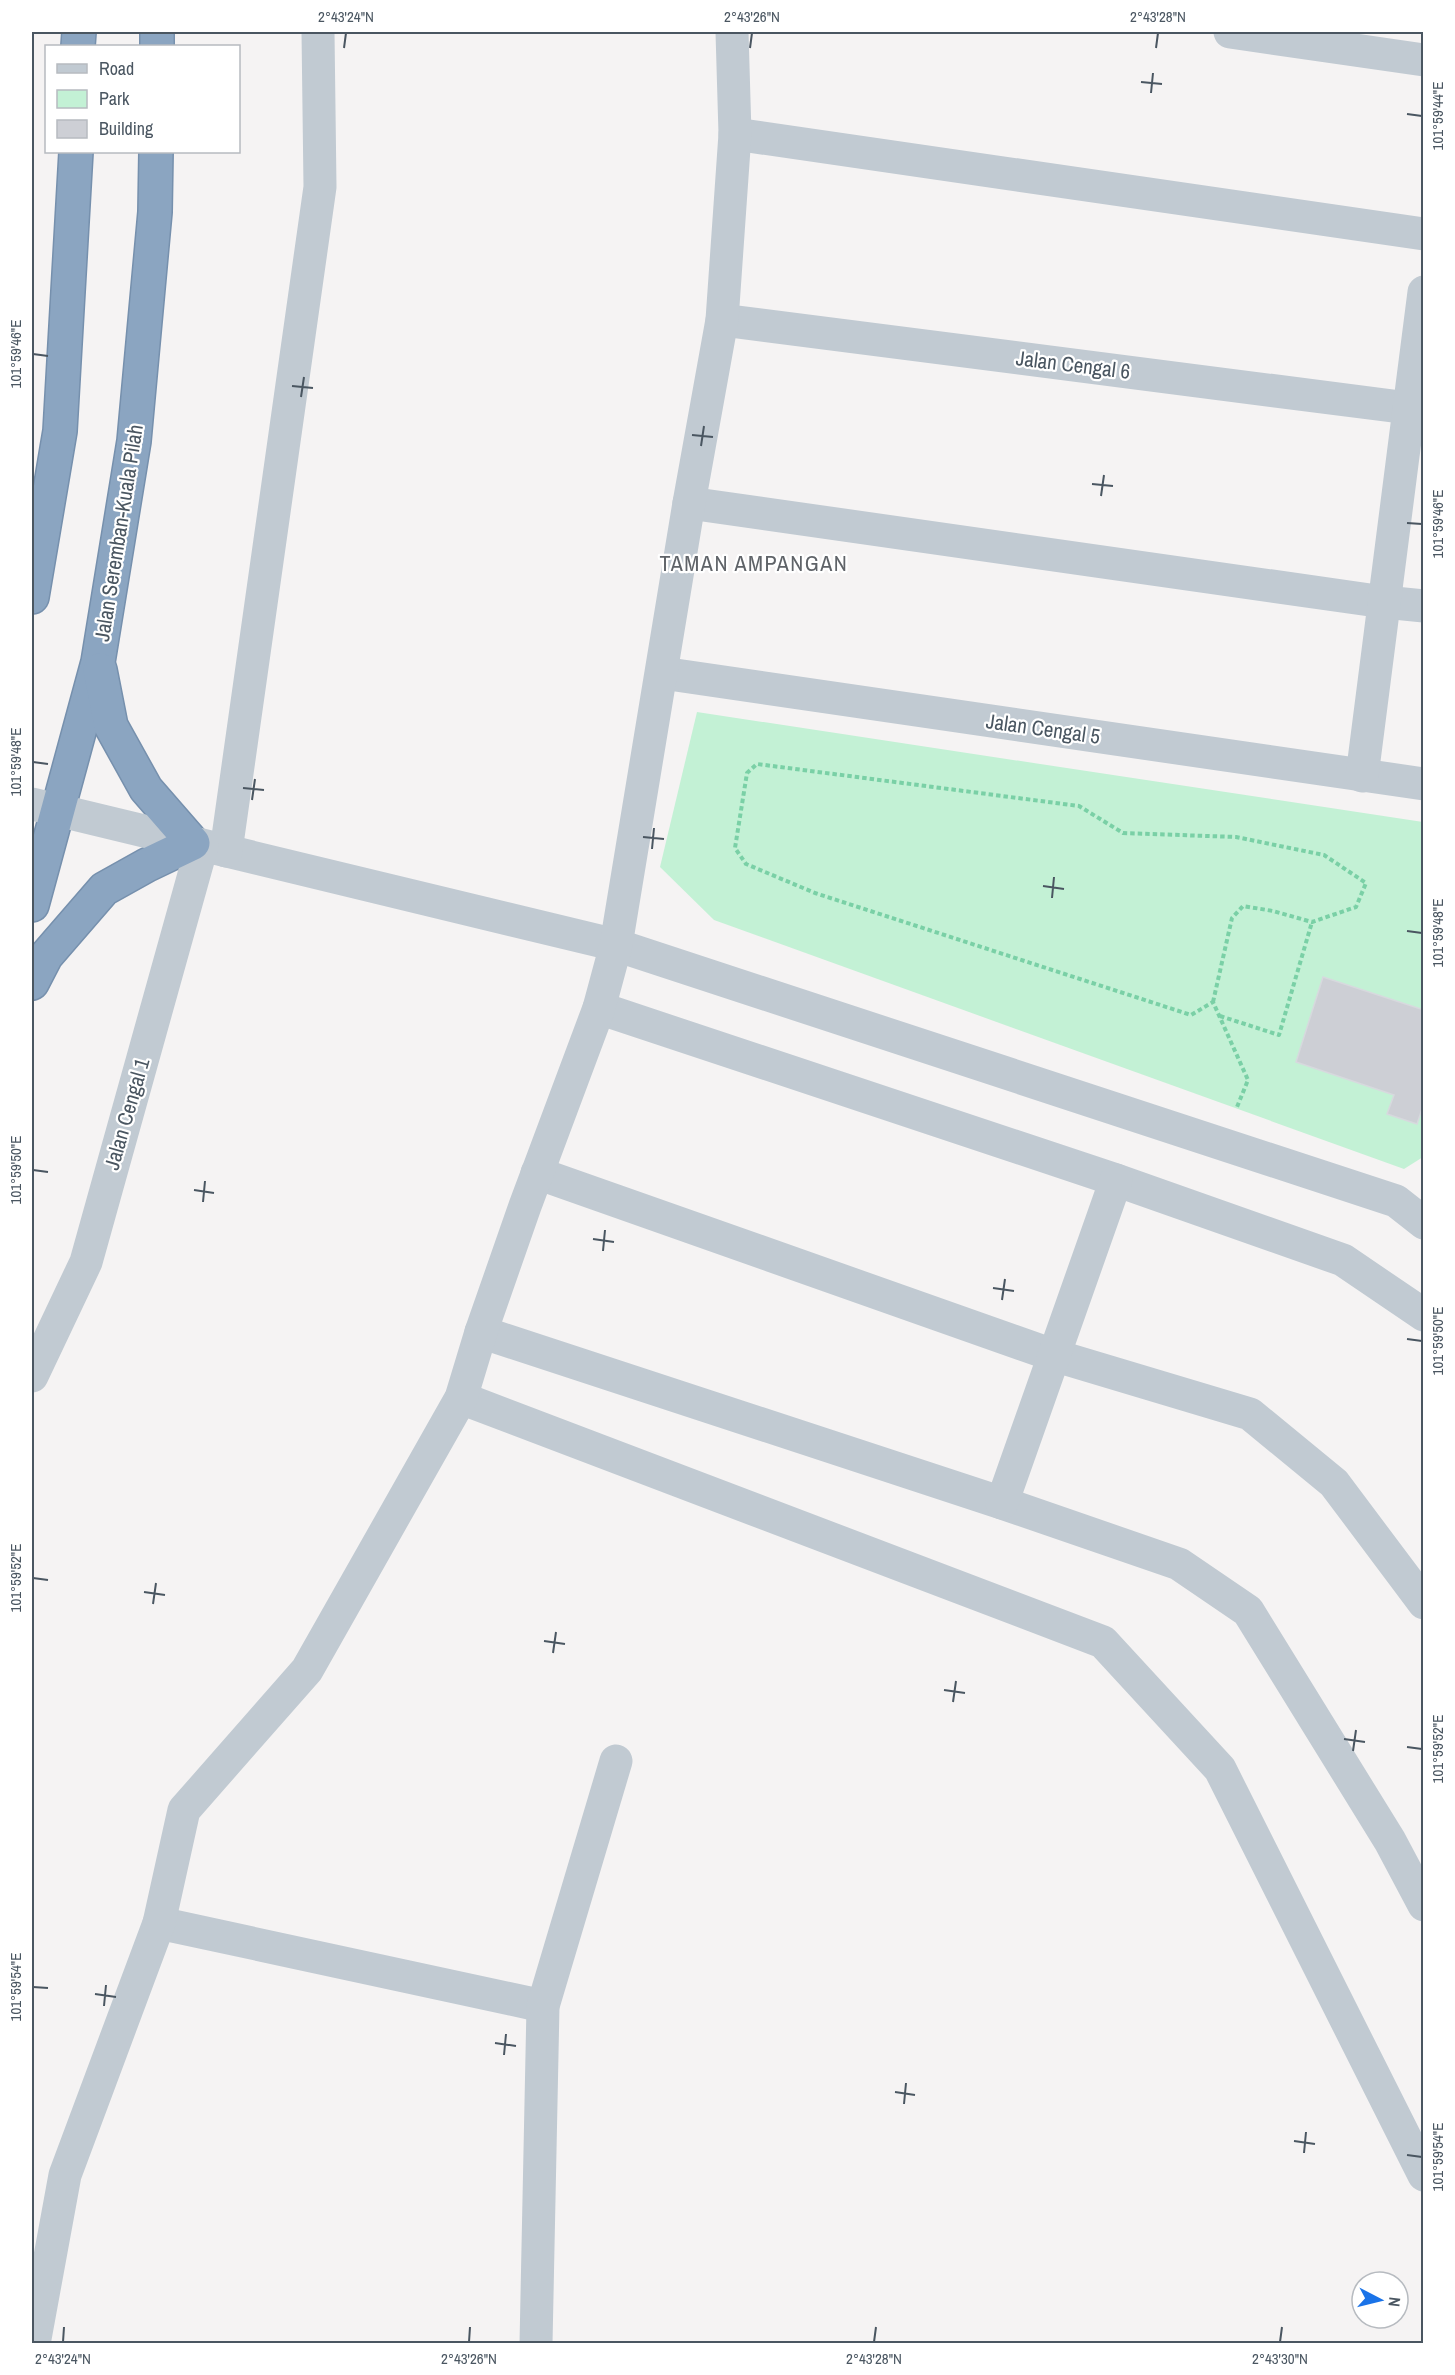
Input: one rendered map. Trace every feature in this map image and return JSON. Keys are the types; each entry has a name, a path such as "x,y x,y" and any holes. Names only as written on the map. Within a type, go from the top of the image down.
{"highway":[{"path":"32,597 60,431 76,194 76,153"},
{"name":"Jalan Seremban-Kuala Pilah","path":"32,905 44,808 98,662 134,441 155,212 156,153"},
{"path":"98,662 111,726 146,789 207,847"},
{"path":"32,983 45,956 104,889 147,864 207,847"}],"street":[{"name":"Jalan Cengal 1","path":"32,1376 86,1262 207,847 320,187 318,32"},
{"path":"34,2343 65,2175 159,1923 184,1810 307,1670 461,1398 481,1332 537,1173 599,1008 616,945 688,503 722,320 735,134 732,32"},
{"path":"1230,32 1424,60"},
{"path":"735,134 1424,234"},
{"path":"1362,776 1384,602 1416,409 1424,292"},
{"name":"Jalan Cengal 6","path":"722,320 1416,409"},
{"path":"688,503 1424,606"},
{"name":"Jalan Cengal 5","path":"662,673 1424,784"},
{"path":"44,808 616,945 1396,1201 1424,1223"},
{"path":"599,1008 1116,1180 1343,1260 1424,1315"},
{"path":"537,1173 1053,1355 1250,1414 1334,1483 1424,1603"},
{"path":"1002,1503 1116,1180"},
{"path":"481,1332 1002,1503 1179,1564 1248,1611 1390,1841 1424,1905"},
{"path":"461,1398 1103,1642 1220,1769 1424,2175"},
{"path":"536,2343 543,2006 616,1761"},
{"path":"159,1923 543,2006"}],"path":[{"path":"1213,1002 1191,1015 815,893 746,864 735,848 747,773 757,764 1079,806 1123,833 1236,837 1324,855 1366,883 1356,907 1312,922 1273,911 1243,906 1232,918 1213,1002 1248,1080 1222,1143"},
{"path":"1220,1016 1279,1035 1312,922"}],"green space":[{"path":"697,712 1423,822 1423,1157 1404,1169 714,920 660,867"}],"building":[{"path":"1323,977 1424,1010 1424,1103 1417,1124 1387,1114 1394,1095 1296,1062"}],"district":[{"name":"TAMAN AMPANGAN","path":"754,563"}]}
